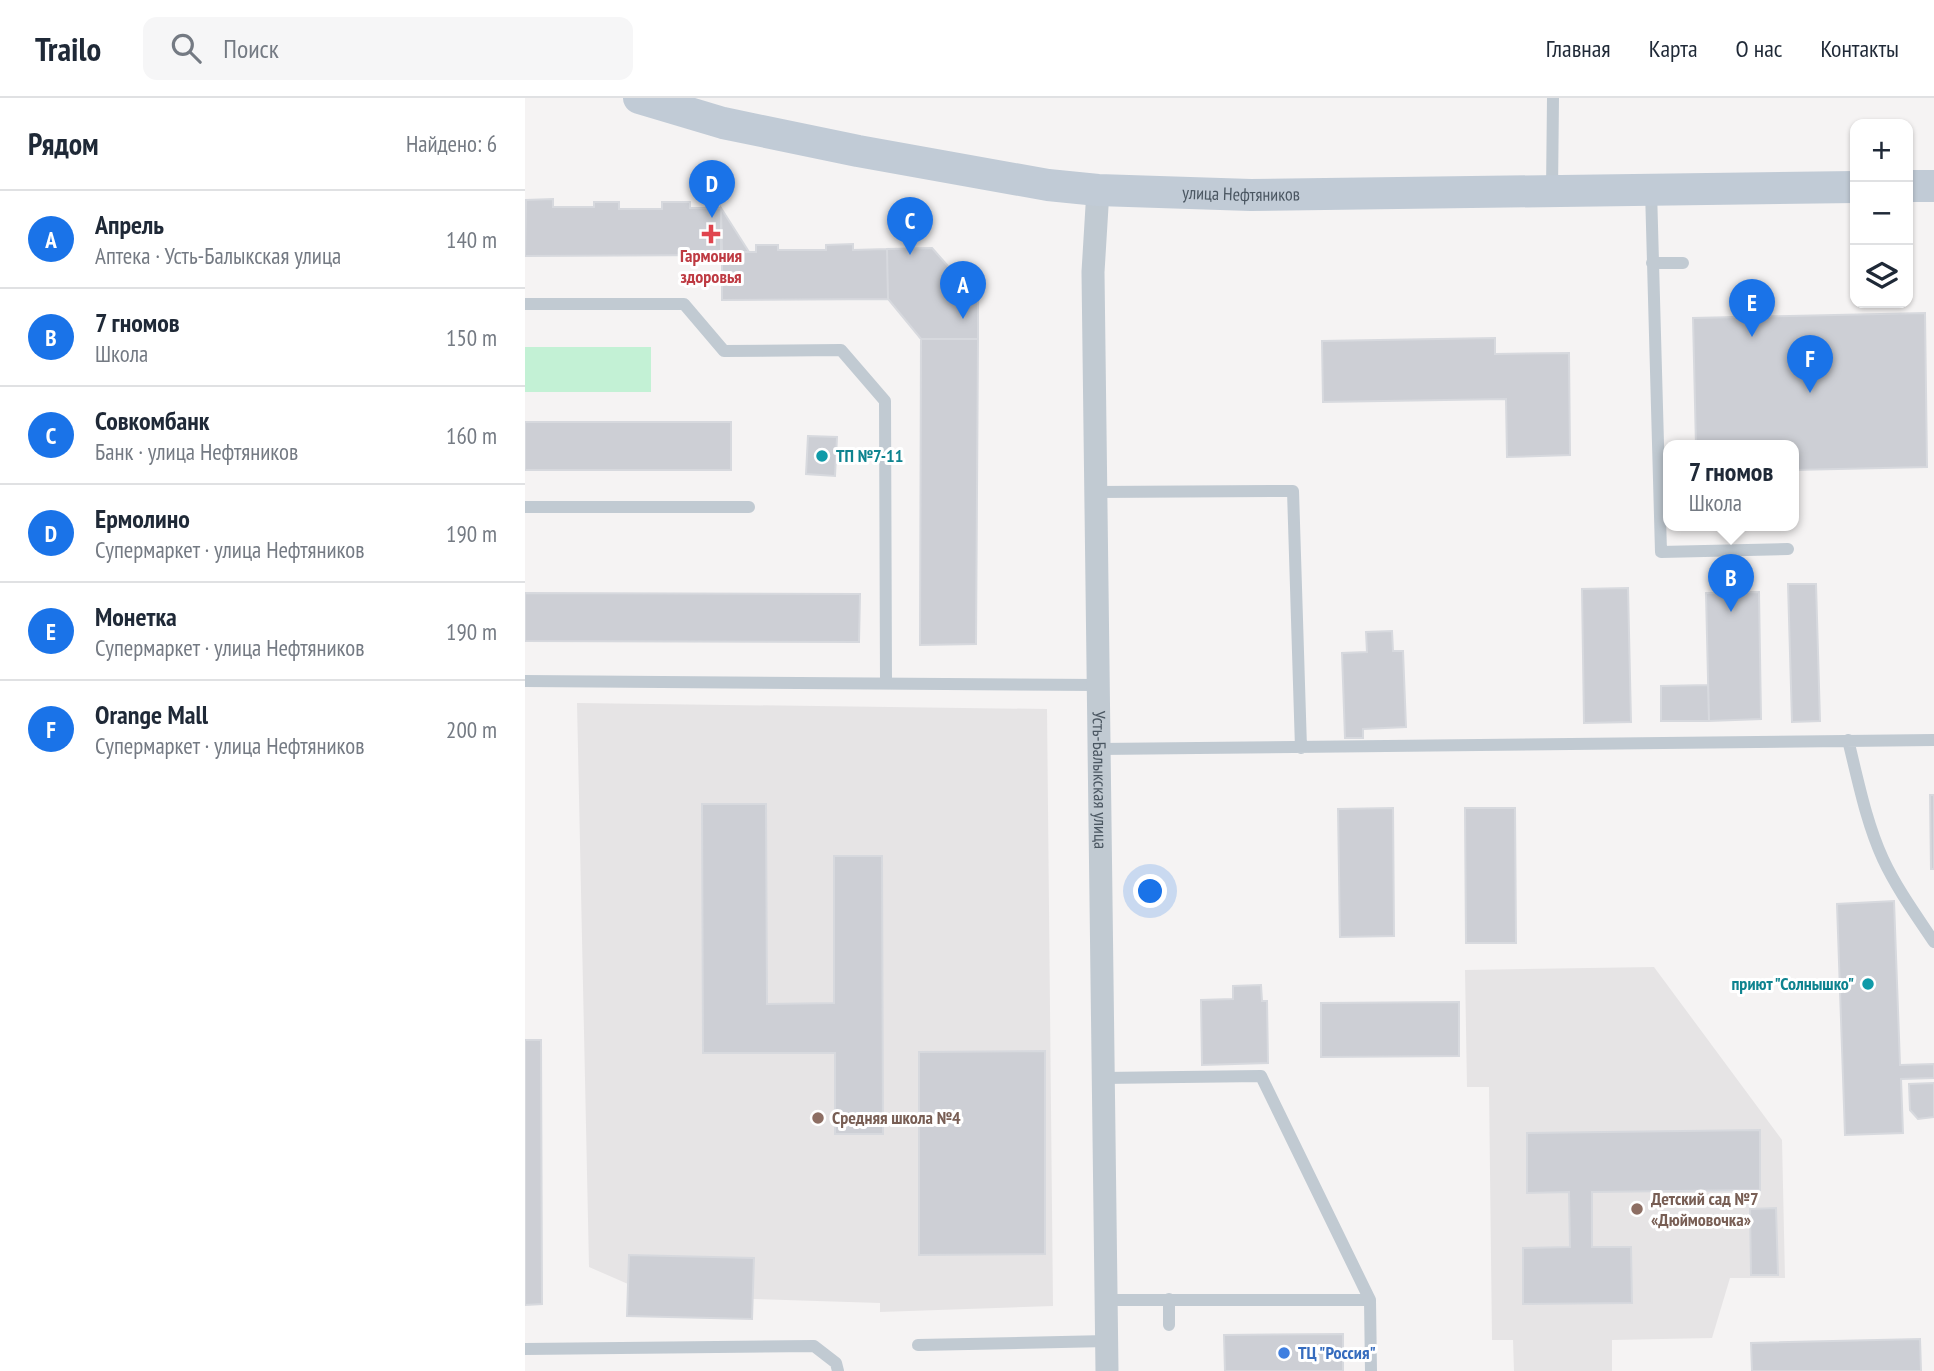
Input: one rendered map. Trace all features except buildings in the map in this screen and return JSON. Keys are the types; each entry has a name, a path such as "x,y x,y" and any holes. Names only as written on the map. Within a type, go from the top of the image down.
{"main road":[{"name":"улица Нефтяников","path":"639,98 723,123 773,143 1048,185 1098,190 1251,195 1850,187"},
{"path":"1913,186 1934,186"}],"street":[{"name":"Усть-Балыкская улица","path":"1098,190 1093,272 1107,1371"}],"lane":[{"path":"1552,191 1553,98"},
{"path":"1651,189 1661,552 1788,549"},
{"path":"1653,263 1683,263"},
{"path":"525,304 684,304 725,351 841,350 885,401 886,681"},
{"path":"1096,492 1155,498 1293,491 1301,748"},
{"path":"525,507 749,507"},
{"path":"525,681 886,681 1098,685"},
{"path":"1848,740 1869,823 1883,860 1934,942"},
{"path":"1099,749 1934,740"},
{"path":"1103,1078 1261,1076 1370,1300 1371,1371"},
{"path":"1169,1299 1169,1325"},
{"path":"1106,1300 1370,1300"},
{"path":"918,1345 1107,1341"},
{"path":"525,1349 814,1346 835,1363 838,1371"}],"shaded area":[{"name":"Средняя школа №4","path":"577,703 1047,709 1053,1306 880,1312 880,1303 753,1299 753,1258 629,1255 628,1284 589,1267"},
{"name":"Детский сад №7 «Дюймовочка»","path":"1654,967 1782,1140 1785,1278 1730,1278 1712,1338 1612,1340 1612,1371 1514,1371 1513,1340 1492,1340 1489,1087 1467,1087 1465,970"}],"green space":[{"path":"525,347 651,347 651,392 525,392"}],"place":[{"name":"Ермолино","path":"712,218"},
{"name":"Гармония здоровья","path":"711,234"},
{"name":"Совкомбанк","path":"910,255"},
{"name":"Апрель","path":"963,319"},
{"name":"Монетка","path":"1752,337"},
{"name":"Orange Mall","path":"1810,393"},
{"name":"ТП №7-11","path":"822,456"},
{"name":"7 гномов","path":"1731,612"},
{"name":"приют \"Солнышко\"","path":"1868,984"},
{"name":"Средняя школа №4","path":"818,1118"},
{"name":"Детский сад №7 «Дюймовочка»","path":"1637,1209"},
{"name":"ТЦ \"Россия\"","path":"1284,1353"}]}
